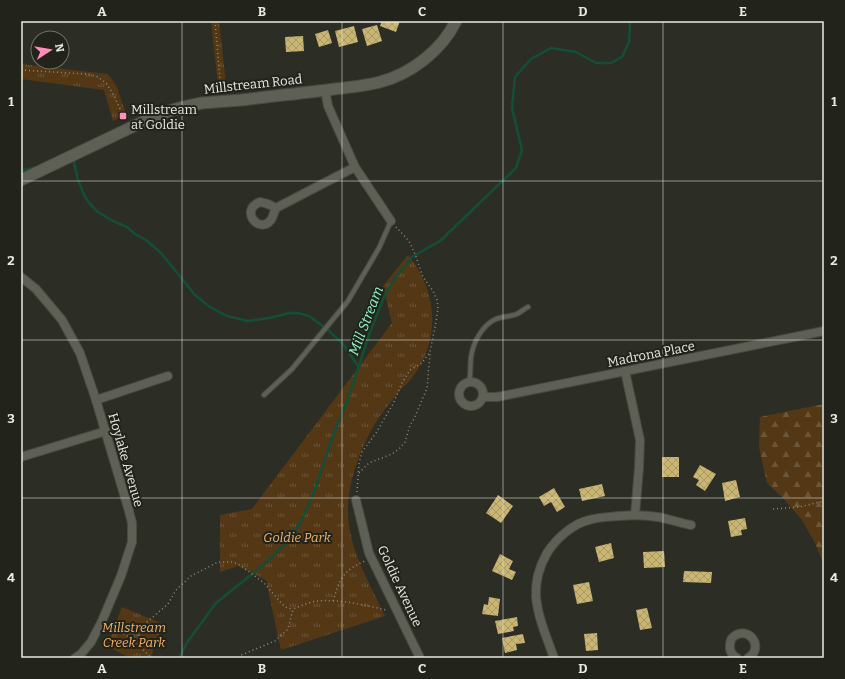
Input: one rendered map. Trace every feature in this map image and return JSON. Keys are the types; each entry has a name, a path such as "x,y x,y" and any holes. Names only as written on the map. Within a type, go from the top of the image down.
{"main road":[{"name":"Millstream Road","path":"21,180 155,116 173,110 201,104 381,82 414,66 437,47 456,21"}],"street":[{"path":"325,90 328,106 355,167 391,222"},
{"path":"276,208 355,167"},
{"name":"Hoylake Avenue","path":"21,277 36,289 62,320 80,353 106,430 132,523 132,542 121,576 102,621 90,642 81,654 75,658"},
{"name":"Madrona Place","path":"469,382 460,389 459,395 460,400 464,405 470,407 476,406 483,397 497,396 824,331"},
{"path":"625,371 640,440 635,515"},
{"path":"96,400 168,376"},
{"path":"469,382 480,386 483,391 483,397"},
{"path":"21,457 106,430"},
{"name":"Goldie Avenue","path":"356,500 369,553 420,658"},
{"path":"554,658 538,611 536,586 541,565 551,546 560,536 587,520 602,517 635,515 658,517 691,525"},
{"path":"737,658 732,654 730,644 731,639 739,634 749,635 753,639 755,648 753,656"}],"lane":[{"path":"264,395 292,369 348,301 379,248 391,222"},
{"path":"469,382 472,350 484,328 495,320 516,314 528,307"}],"path":[{"path":"216,21 222,102"},
{"path":"21,70 87,74 98,77 106,83 112,92 130,128"},
{"path":"358,473 369,463 392,454 400,449 405,442 410,425 427,388 430,352 438,308 437,300 433,291 423,277 409,241 391,222"},
{"path":"356,500 359,464 362,452 380,427 410,370 422,363 430,352"},
{"path":"773,509 799,507 824,501"},
{"path":"333,601 340,580 348,570 372,558"},
{"path":"135,641 147,622 168,604 176,590 190,576 218,562 232,562 240,565 264,584 287,608 293,609 316,601 333,601 388,610 396,608"},
{"path":"239,658 240,655 274,641 288,629 293,609"},
{"path":"108,624 135,641 151,658"}],"green space":[{"path":"211,21 219,21 226,84 218,85"},
{"path":"21,64 30,65 30,70 70,70 108,74 117,87 126,114 113,121 104,90 21,79"},
{"name":"Goldie Park","path":"408,255 418,269 430,298 432,330 429,345 423,360 414,375 379,417 367,438 351,484 348,508 351,537 355,550 360,564 385,616 281,650 266,580 238,566 220,572 220,515 252,509 392,323 383,286"},
{"path":"824,404 824,565 815,543 802,520 783,498 767,483 759,447 760,417"},
{"name":"Millstream Creek Park","path":"122,607 163,624 161,633 154,639 151,658 130,658 107,646"}],"building":[{"path":"382,21 400,21 396,32 380,26"},
{"path":"377,25 382,41 367,46 362,29"},
{"path":"354,26 358,42 339,47 335,31"},
{"path":"328,30 332,43 319,47 315,34"},
{"path":"303,36 304,51 286,52 285,37"},
{"path":"662,457 679,457 679,477 662,477"},
{"path":"700,465 716,474 705,491 696,485 699,480 693,477"},
{"path":"736,480 740,497 725,501 722,483"},
{"path":"602,484 605,496 582,501 579,489"},
{"path":"554,488 565,507 557,512 551,502 544,506 539,497"},
{"path":"498,495 513,506 501,523 486,513"},
{"path":"745,518 747,529 741,530 742,535 731,537 728,521"},
{"path":"611,543 614,558 599,562 595,547"},
{"path":"664,551 665,567 644,568 643,552"},
{"path":"500,554 513,561 509,569 516,572 512,580 492,571"},
{"path":"684,571 712,572 711,583 683,582"},
{"path":"589,582 593,601 577,604 573,585"},
{"path":"489,597 500,599 498,616 482,614 484,604 488,605"},
{"path":"647,608 652,628 640,630 636,610"},
{"path":"517,617 518,626 513,627 514,631 498,634 495,621"},
{"path":"597,633 598,650 586,651 584,634"},
{"path":"523,634 525,643 516,644 517,650 505,653 502,638"}],"waterway":[{"name":"Mill Stream","path":"179,658 188,641 216,603 266,563 290,539 300,523 313,495 335,430 348,399 370,332 384,297 395,278 412,257 440,241 516,168 522,150 512,108 515,77 531,59 551,48 576,52 596,63 611,63 622,57 629,42 630,21"},
{"path":"73,158 78,180 85,197 91,205 98,212 127,227 135,234 146,240 161,253 195,295 210,307 227,316 248,321 290,313 298,313 309,316 328,330 343,344 358,366"},
{"path":"21,170 36,167"}],"place":[{"name":"Millstream at Goldie","path":"123,116"}]}
